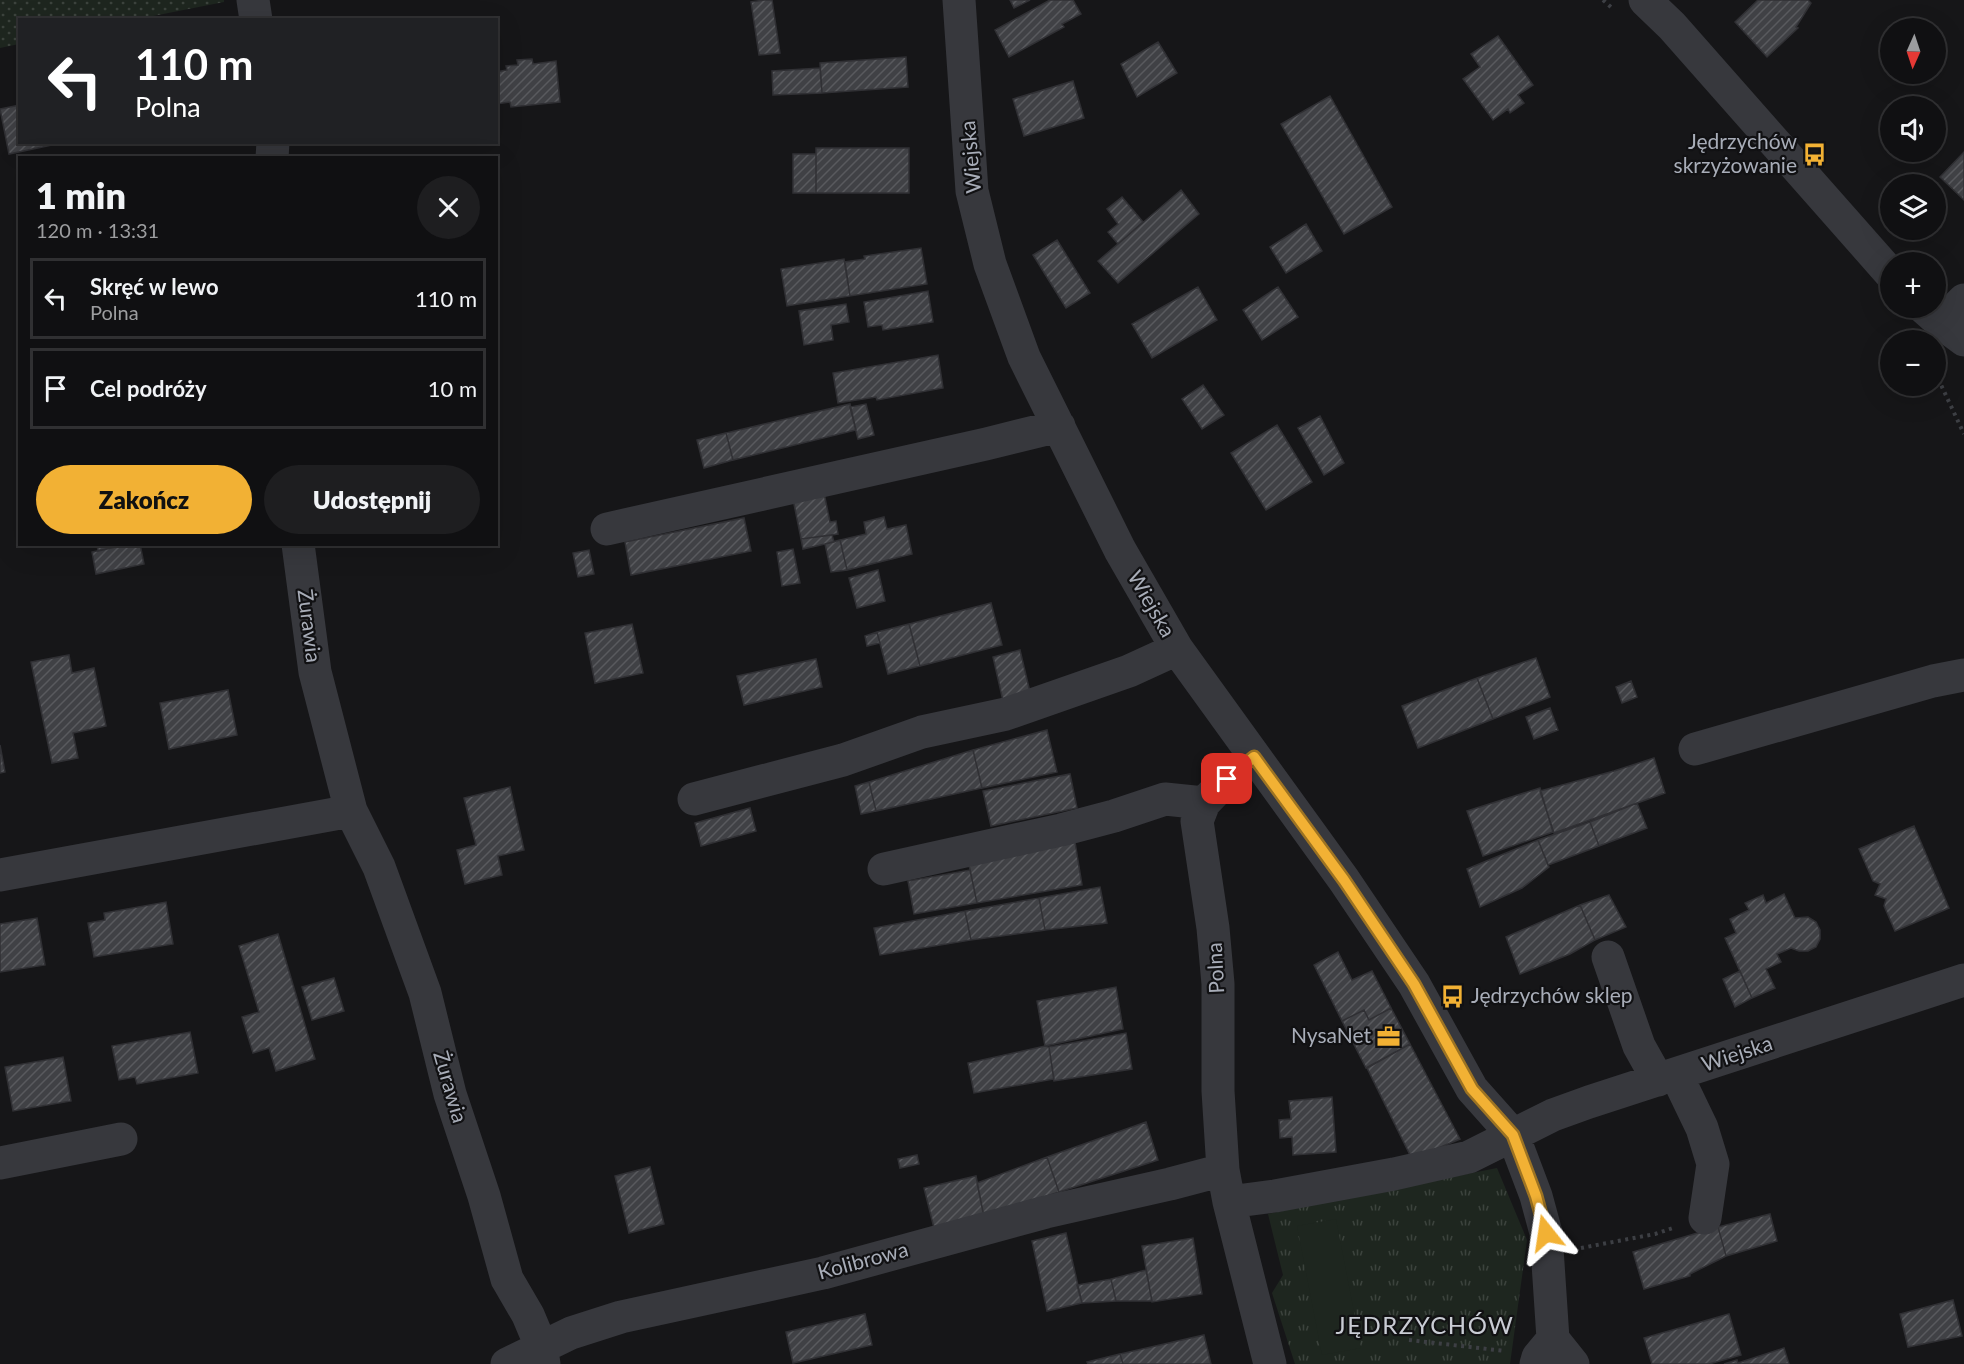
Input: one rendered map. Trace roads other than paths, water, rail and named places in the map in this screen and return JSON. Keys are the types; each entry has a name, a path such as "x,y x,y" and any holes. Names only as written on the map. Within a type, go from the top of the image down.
{"street":[{"path":"253,0 256,18"},
{"name":"Wiejska","path":"959,0 972,191 990,264 1024,357 1120,550 1177,649 1344,880 1414,984 1472,1089 1513,1135 1536,1196 1546,1233 1550,1356"},
{"path":"1645,0 1672,26 1880,262"},
{"path":"1943,324 1964,300"},
{"path":"607,529 1059,426"},
{"name":"Żurawia","path":"298,546 315,672 351,811 379,867 425,993 450,1094 484,1196 507,1279 528,1315 542,1355"},
{"path":"694,799 843,760 922,732 1006,714 1129,671 1177,649"},
{"path":"1695,749 1964,675"},
{"path":"884,869 1061,830 1165,799 1204,803 1227,779 1254,757"},
{"name":"Polna","path":"1204,803 1197,821 1213,928 1218,984 1218,1090 1223,1170 1269,1364"},
{"path":"0,875 351,811"},
{"path":"1608,957 1639,1046 1667,1077 1702,1128 1713,1164 1705,1218"},
{"name":"Wiejska","path":"1513,1135 1553,1115 1964,980"},
{"path":"1229,1202 1275,1196 1404,1172 1469,1156 1513,1135"},
{"path":"0,1163 121,1139"},
{"name":"Kolibrowa","path":"507,1364 542,1355 571,1333 621,1317 823,1273 1046,1212 1223,1170"}],"place":[{"name":"Jędrzychów skrzyżowanie","path":"1815,154"},
{"name":"Jędrzychów sklep","path":"1453,996"},
{"name":"NysaNet","path":"1389,1036"}],"district":[{"name":"JĘDRZYCHÓW","path":"1425,1326"}]}
